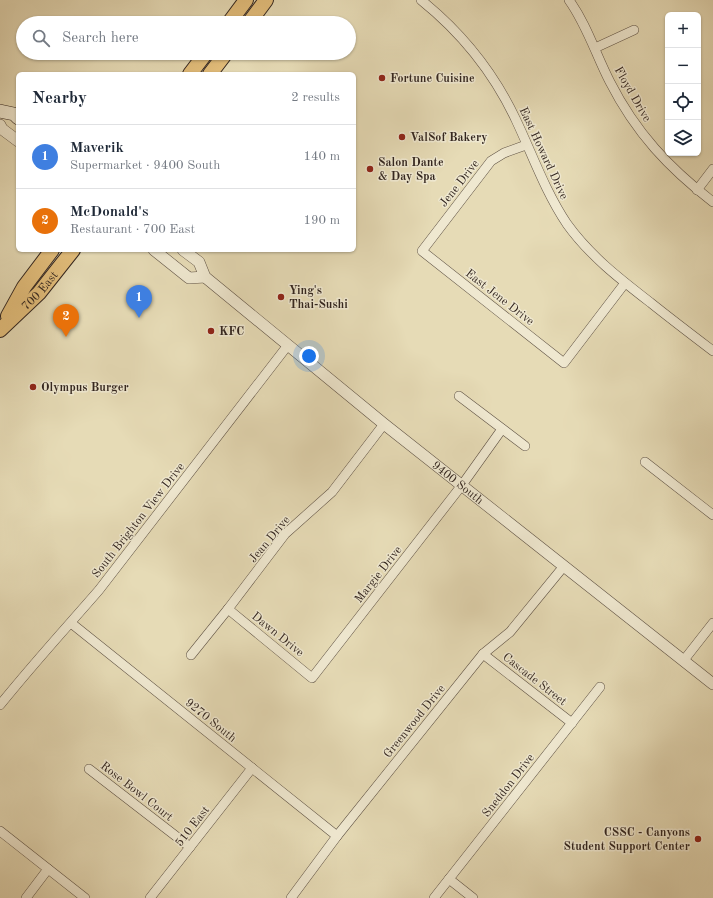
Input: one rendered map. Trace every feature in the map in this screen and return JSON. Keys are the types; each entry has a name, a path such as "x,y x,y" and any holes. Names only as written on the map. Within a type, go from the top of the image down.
{"main road":[{"path":"234,16 246,0"},
{"path":"254,16 266,0"},
{"path":"192,72 201,60"},
{"path":"212,72 221,60"},
{"path":"0,111 14,114 16,116"},
{"name":"700 East","path":"1,328 24,287 50,252"},
{"name":"700 East","path":"1,328 39,293 71,252"}],"street":[{"name":"East Howard Drive","path":"421,0 449,24 488,70 503,94 517,122 526,145 554,204 584,246 625,283 713,351"},
{"name":"Floyd Drive","path":"569,0 596,48 623,107 637,127 655,150 697,190 713,202"},
{"path":"596,48 634,30"},
{"path":"0,125 2,129 16,140"},
{"name":"Jene Drive","path":"422,251 491,161 504,153 526,145"},
{"path":"697,190 713,169"},
{"name":"East Jene Drive","path":"422,251 564,362 625,283"},
{"path":"156,252 188,278 205,277"},
{"name":"9400 South","path":"186,252 199,262 205,277 384,424 713,684"},
{"name":"South Brighton View Drive","path":"0,705 47,648 71,623 118,565 288,345"},
{"path":"459,396 525,446"},
{"name":"Jean Drive","path":"191,654 228,609 285,534 332,492 384,424"},
{"name":"Margie Drive","path":"312,678 462,485 502,429"},
{"path":"645,462 713,515"},
{"name":"Greenwood Drive","path":"291,898 337,836 483,654 510,632 564,566"},
{"name":"Dawn Drive","path":"228,609 312,678"},
{"name":"9270 South","path":"71,623 337,836"},
{"path":"684,660 713,623"},
{"name":"Cascade Street","path":"483,654 572,723"},
{"name":"Sneddon Drive","path":"434,898 600,687"},
{"name":"510 East","path":"150,898 252,768"},
{"name":"Rose Bowl Court","path":"89,769 190,847"},
{"path":"0,831 84,898"},
{"path":"26,898 48,869"},
{"path":"449,879 473,898"}],"place":[{"name":"Fortune Cuisine","path":"382,78"},
{"name":"ValSof Bakery","path":"402,137"},
{"name":"Salon Dante & Day Spa","path":"370,169"},
{"name":"Ying's Thai-Sushi","path":"281,297"},
{"name":"Maverik","path":"139,318"},
{"name":"KFC","path":"211,331"},
{"name":"McDonald's","path":"66,337"},
{"name":"Olympus Burger","path":"33,387"},
{"name":"CSSC - Canyons Student Support Center","path":"698,839"}]}
